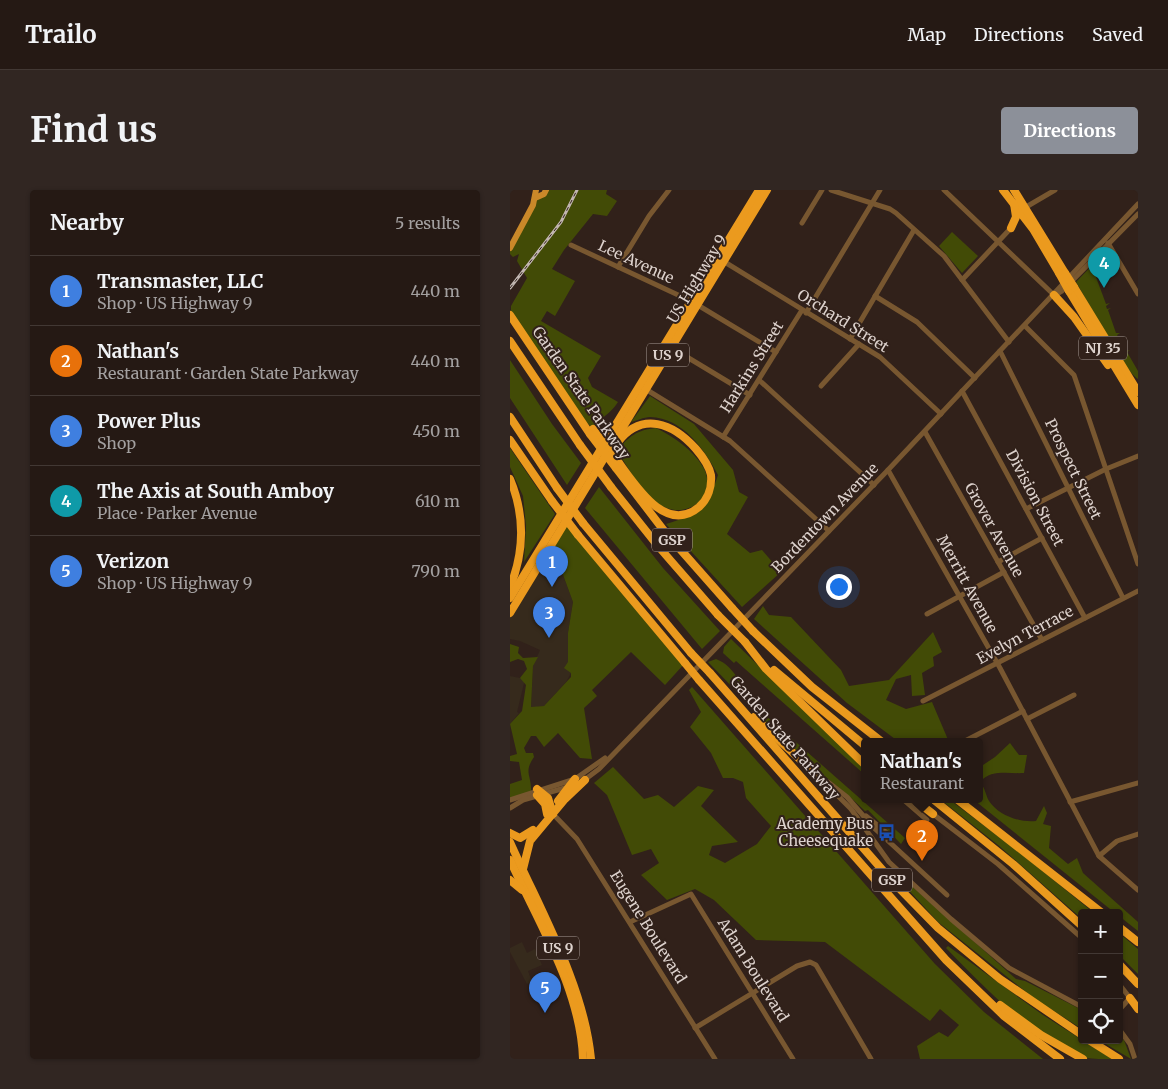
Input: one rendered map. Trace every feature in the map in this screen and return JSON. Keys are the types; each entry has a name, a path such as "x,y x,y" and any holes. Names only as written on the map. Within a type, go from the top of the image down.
{"highway":[{"name":"US Highway 9","path":"510,598 694,303 759,190"},
{"name":"US Highway 9","path":"510,613 672,348 694,303 723,261 767,190"},
{"name":"NJ 35","path":"1003,190 1033,229 1138,392"},
{"name":"NJ 35","path":"1014,190 1026,207 1062,273"},
{"path":"1011,228 1017,213 1012,200"},
{"path":"1011,228 1024,225 1033,229"},
{"name":"NJ 35","path":"1072,289 1138,405"},
{"path":"1054,295 1127,388"},
{"name":"Garden State Parkway","path":"511,316 573,408 670,538 753,631 812,687 877,738"},
{"name":"Garden State Parkway","path":"510,341 580,445 611,487 678,570 745,642 809,702 861,744"},
{"path":"1128,376 1138,382"},
{"name":"Garden State Parkway","path":"510,417 557,488 583,523 691,653 894,882 938,928 993,974 1078,1032"},
{"path":"575,506 596,479 621,438 634,427 646,424 667,426 691,444 709,469 710,489 705,500 696,509 680,515 668,514 648,499 618,466"},
{"name":"Garden State Parkway","path":"510,440 578,535 685,663 918,929 980,994 1029,1036 1060,1059"},
{"path":"510,479 519,508 522,532 520,557 510,587"},
{"path":"745,642 766,669 861,761"},
{"path":"730,696 817,775"},
{"path":"841,740 861,757"},
{"path":"523,871 530,840 575,779"},
{"path":"510,833 516,837 525,838 585,780"},
{"path":"539,792 551,812"},
{"path":"918,803 930,817"},
{"path":"938,803 1013,864 1078,922"},
{"path":"962,803 1097,909"},
{"name":"US 9","path":"510,842 577,992 589,1039 591,1059"},
{"name":"US 9","path":"510,860 572,1000 580,1027 583,1059"},
{"path":"510,880 525,893"},
{"path":"918,929 938,945 1006,1011 1041,1035 1083,1059"},
{"path":"1123,930 1138,942"},
{"path":"1123,968 1138,984"},
{"path":"1130,998 1138,1009"},
{"path":"1095,1044 1119,1059"}],"main road":[{"path":"510,248 535,198 536,190"},
{"path":"535,198 544,194 546,190"}],"street":[{"path":"618,267 649,216 670,190"},
{"path":"802,223 822,190"},
{"path":"831,190 890,209 944,256 1009,342"},
{"name":"Harkins Street","path":"723,437 880,190"},
{"path":"944,190 1054,295"},
{"path":"1026,207 1055,190"},
{"name":"Bordentown Avenue","path":"1083,265 1104,239 1138,204"},
{"name":"Bordentown Avenue","path":"510,808 539,792 569,787 585,780 599,769 610,755 925,432 1054,295 1058,288 1108,244 1138,214"},
{"path":"962,280 1011,228"},
{"path":"850,339 914,230"},
{"path":"1104,239 1138,294"},
{"name":"Lee Avenue","path":"571,245 694,303 776,352"},
{"name":"Orchard Street","path":"723,261 859,344 888,364 941,414"},
{"path":"875,296 917,322 975,378"},
{"path":"1025,326 1074,375 1138,564"},
{"path":"821,386 859,344"},
{"path":"672,348 750,395"},
{"name":"Prospect Street","path":"1000,351 1123,598"},
{"path":"759,380 874,485"},
{"path":"647,390 723,437 829,531"},
{"name":"Division Street","path":"962,391 1084,618"},
{"name":"Grover Avenue","path":"925,432 1042,640"},
{"path":"1026,509 1106,469 1138,456"},
{"name":"Merritt Avenue","path":"888,470 1027,719"},
{"path":"998,562 1042,538"},
{"path":"928,614 1004,572"},
{"name":"Evelyn Terrace","path":"924,701 1138,591"},
{"path":"1074,694 1027,719 1099,856 1138,890"},
{"path":"971,738 1023,711"},
{"name":"Bordentown Avenue","path":"510,800 575,779 610,755"},
{"path":"817,775 842,793 887,834 890,844 947,895"},
{"path":"817,775 851,809 889,862 955,923 1009,968 1078,1005"},
{"path":"1070,802 1138,783"},
{"path":"909,803 998,864 1078,934"},
{"name":"Eugene Boulevard","path":"551,812 577,839 715,1059"},
{"path":"1099,856 1117,841 1138,834"},
{"name":"Adam Boulevard","path":"630,922 691,894 754,993 793,1059"},
{"path":"695,1028 799,965 810,962 816,965 871,1059"},
{"path":"1123,989 1130,998 1123,1006"},
{"path":"1123,1034 1130,1044 1135,1059"}],"shaded area":[{"path":"542,559 562,572 573,602 568,633 568,655 571,673 566,682 544,706 531,707 533,666 540,650 520,641 510,639 510,613"},
{"path":"510,676 525,679 517,712 519,713 510,724"},
{"path":"522,942 527,953 535,949 542,965 528,971 532,982 527,984 510,952 510,948"}],"green space":[{"path":"546,190 607,190 606,194 617,201 607,216 593,214 564,250 552,269 575,281 555,316 547,311 541,321 601,356 588,378 592,387 618,402 593,429 573,408 511,317 511,306 527,278 517,261 519,254 513,257 510,254 510,248 533,205"},
{"path":"952,232 978,256 962,273 939,246"},
{"path":"1107,250 1114,261 1108,254 1104,255 1093,269 1106,304 1110,303 1106,306 1107,309 1111,308 1108,310 1116,333 1120,333 1117,335 1126,351 1130,350 1127,352 1138,371 1138,379 1123,362 1076,282"},
{"path":"510,360 552,424 581,463 567,485 510,398"},
{"path":"650,396 694,424 733,470 739,492 748,497 727,534 750,553 762,550 781,572 742,607 666,524 687,517 701,509 710,496 718,475 699,445 673,423 650,417 631,422"},
{"path":"656,428 682,444 703,467 707,478 707,488 697,504 678,510 657,503 640,485 617,451 625,441 634,435 644,430"},
{"path":"510,448 555,514 524,562 526,526 523,496 510,467"},
{"path":"599,487 663,568 720,631 702,649 585,508"},
{"path":"567,520 685,663 665,685 631,652 592,690 597,696 584,708 592,759 580,758 558,733 544,747 536,736 531,736 524,748 526,753 533,753 534,757 528,771 531,792 510,799 510,784 522,780 519,762 510,761 510,756 517,754 510,724 522,711 526,685 520,678 527,669 524,661 518,659 510,662 510,644 519,647 518,653 523,658 538,657 533,666 531,707 544,706 571,677 571,673 564,668 568,662 568,633 573,602 562,572 542,559"},
{"path":"763,606 769,615 791,617 841,670 849,686 889,680 933,632 942,652 933,657 934,666 922,673 925,695 912,696 911,675 896,679 886,700 906,709 932,702 947,738 894,738 847,703 754,619"},
{"path":"731,639 861,765 861,771 736,661 734,663 723,653 724,647"},
{"path":"716,659 729,667 746,691 757,702 756,707 861,799 861,803 865,803 905,838 901,844 868,810 865,811 780,738 708,662"},
{"path":"692,687 935,964 984,1012 1043,1059 920,1059 917,1046 939,1032 948,1037 959,1025 940,1009 930,1021 825,942 756,940 714,900 695,889 667,900 641,875 659,863 651,849 632,855 607,795 594,783 613,767 644,799 658,795 674,807 698,786 714,790 701,806 738,842 712,846 709,855 725,863 757,844 771,826 746,798 743,782 733,778 723,778 711,753 690,727 701,712 689,690"},
{"path":"1010,743 1019,755 1027,755 1024,773 995,774 983,779 983,765"},
{"path":"983,787 993,806 1004,814 1016,819 1036,821 1044,806 1047,813 1043,824 1051,826 1049,848 1068,864 1077,858 1083,873 1138,922 1138,931 1123,919 1123,909 1110,909 978,803 983,803"},
{"path":"945,803 954,803 1019,852 1089,909 1078,909 1078,915 998,845"},
{"path":"895,871 1016,979 1025,981 1078,1008 1078,1026 1035,999 938,922 893,873"},
{"path":"1123,936 1138,949 1138,974 1123,959"},
{"path":"948,946 1043,1015 1078,1037 1078,1044 1088,1044 1112,1059 1085,1058 1046,1038 993,995 946,948"},
{"path":"1123,1039 1131,1059 1106,1044 1123,1044"}],"railway":[{"path":"510,288 561,222 577,190"}],"place":[{"name":"The Axis at South Amboy","path":"1104,288"},
{"name":"Transmaster, LLC","path":"552,587"},
{"name":"Power Plus","path":"549,638"},
{"name":"Academy Bus Cheesequake","path":"887,833"},
{"name":"Nathan's","path":"922,861"},
{"name":"Verizon","path":"545,1013"}]}
